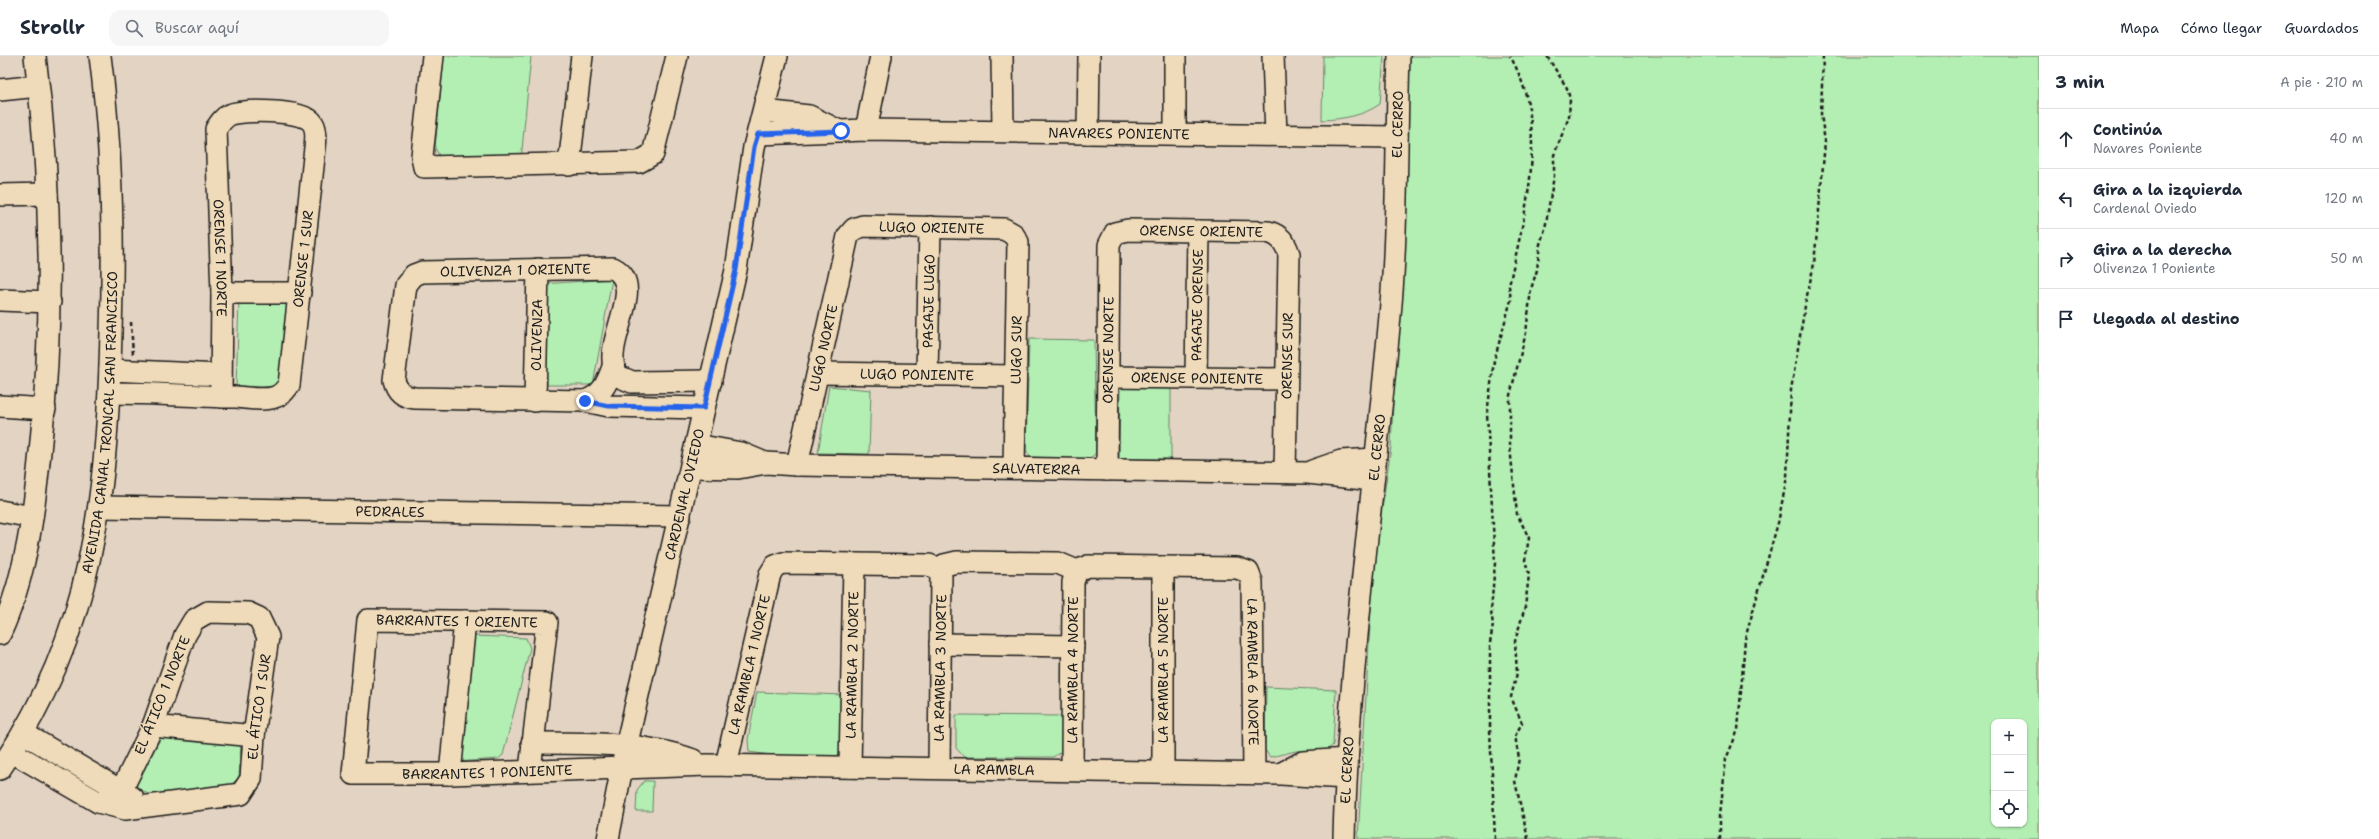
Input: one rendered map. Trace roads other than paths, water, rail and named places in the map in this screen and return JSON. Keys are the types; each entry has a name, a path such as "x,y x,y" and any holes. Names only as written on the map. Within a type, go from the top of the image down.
{"street":[{"path":"0,633 17,587 32,517 45,409 50,302 47,194 35,56"},
{"name":"AVENIDA CANAL TRONCAL SAN FRANCISCO","path":"0,769 23,733 55,669 76,615 89,567 99,507 110,393 112,301 110,191 100,56"},
{"path":"433,56 422,156 424,168 569,166 639,162 653,154 677,56"},
{"path":"569,166 582,56"},
{"name":"CARDENAL OVIEDO","path":"608,839 626,747 736,270 754,147 778,56"},
{"path":"866,130 881,56"},
{"path":"1002,56 1002,132"},
{"path":"1088,133 1089,56"},
{"path":"1174,134 1175,56"},
{"path":"1273,56 1276,135"},
{"name":"EL CERRO","path":"1344,839 1347,769 1360,590 1391,302 1399,56"},
{"path":"0,90 38,86"},
{"name":"NAVARES PONIENTE","path":"764,110 809,116 841,131"},
{"name":"ORENSE 1 SUR","path":"221,397 275,397 289,386 292,371 316,134 312,122 304,115 293,113 241,112 230,115 222,121"},
{"name":"ORENSE 1 NORTE","path":"221,397 222,293 216,129 222,121"},
{"name":"NAVARES PONIENTE","path":"758,134 866,130 1397,137"},
{"path":"0,195 47,194"},
{"name":"LUGO ORIENTE","path":"851,232 862,226 999,228 1013,234"},
{"name":"PASAJE LUGO","path":"927,374 930,227"},
{"name":"ORENSE ORIENTE","path":"1116,233 1128,230 1268,232 1278,236 1284,242"},
{"name":"PASAJE ORENSE","path":"1196,378 1198,231"},
{"name":"LUGO NORTE","path":"797,466 819,373 846,240 851,232"},
{"name":"ORENSE NORTE","path":"1107,470 1109,245 1116,233"},
{"name":"LUGO SUR","path":"1013,234 1018,246 1014,468"},
{"name":"ORENSE SUR","path":"1284,242 1288,254 1284,472"},
{"name":"OLIVENZA 1 ORIENTE","path":"536,401 415,398 401,393 394,380 405,289 410,280 418,274 426,272 608,266 622,273 626,282 627,290 613,355 612,367"},
{"name":"OLIVENZA","path":"536,401 538,269"},
{"path":"222,293 300,293"},
{"path":"0,300 50,302"},
{"path":"612,367 618,376 626,381 711,381"},
{"path":"585,401 593,398 601,392 612,367"},
{"path":"110,370 221,375"},
{"name":"LUGO PONIENTE","path":"819,373 1015,376"},
{"name":"ORENSE PONIENTE","path":"1108,377 1286,379"},
{"path":"110,393 221,397"},
{"path":"536,401 585,401 616,406 704,408"},
{"path":"0,406 45,409"},
{"name":"SALVATERRA","path":"696,445 741,454 766,463 797,466 1284,472 1373,480"},
{"name":"SALVATERRA","path":"1308,473 1341,461 1375,459"},
{"name":"SALVATERRA","path":"691,467 738,468 766,463"},
{"name":"PEDRALES","path":"99,507 680,516"},
{"path":"0,511 32,517"},
{"path":"854,564 929,565 938,569 944,565 957,562 1058,563 1077,571 1088,566 1163,567"},
{"name":"LA RAMBLA 1 NORTE","path":"716,765 770,574 775,566 783,563 854,564"},
{"name":"LA RAMBLA 2 NORTE","path":"850,767 854,564"},
{"name":"LA RAMBLA 6 NORTE","path":"1163,567 1241,568 1248,572 1252,582 1254,773"},
{"name":"LA RAMBLA 5 NORTE","path":"1163,567 1163,772"},
{"name":"LA RAMBLA 3 NORTE","path":"938,569 941,576 939,768"},
{"name":"LA RAMBLA 4 NORTE","path":"1072,770 1073,582 1077,571"},
{"name":"EL ÁTICO 1 SUR","path":"154,806 241,794 250,779 254,736 268,638 259,618 248,613 208,612 194,620"},
{"name":"EL ÁTICO 1 NORTE","path":"121,791 152,726 186,635 194,620"},
{"name":"BARRANTES 1 ORIENTE","path":"353,774 368,620 547,622 532,743"},
{"path":"450,774 465,621"},
{"path":"940,644 1072,646"},
{"path":"152,726 254,736"},
{"path":"23,733 135,799 154,806"},
{"path":"530,770 532,743"},
{"name":"BARRANTES 1 PONIENTE","path":"532,743 590,744 626,747"},
{"name":"LA RAMBLA","path":"626,747 672,753 716,765"},
{"path":"12,752 98,802 125,809 154,806"},
{"name":"LA RAMBLA","path":"622,768 716,765 1281,774 1347,769"},
{"name":"BARRANTES 1 PONIENTE","path":"353,774 450,774 530,770 622,768"},
{"path":"98,802 111,800 121,791"}]}
